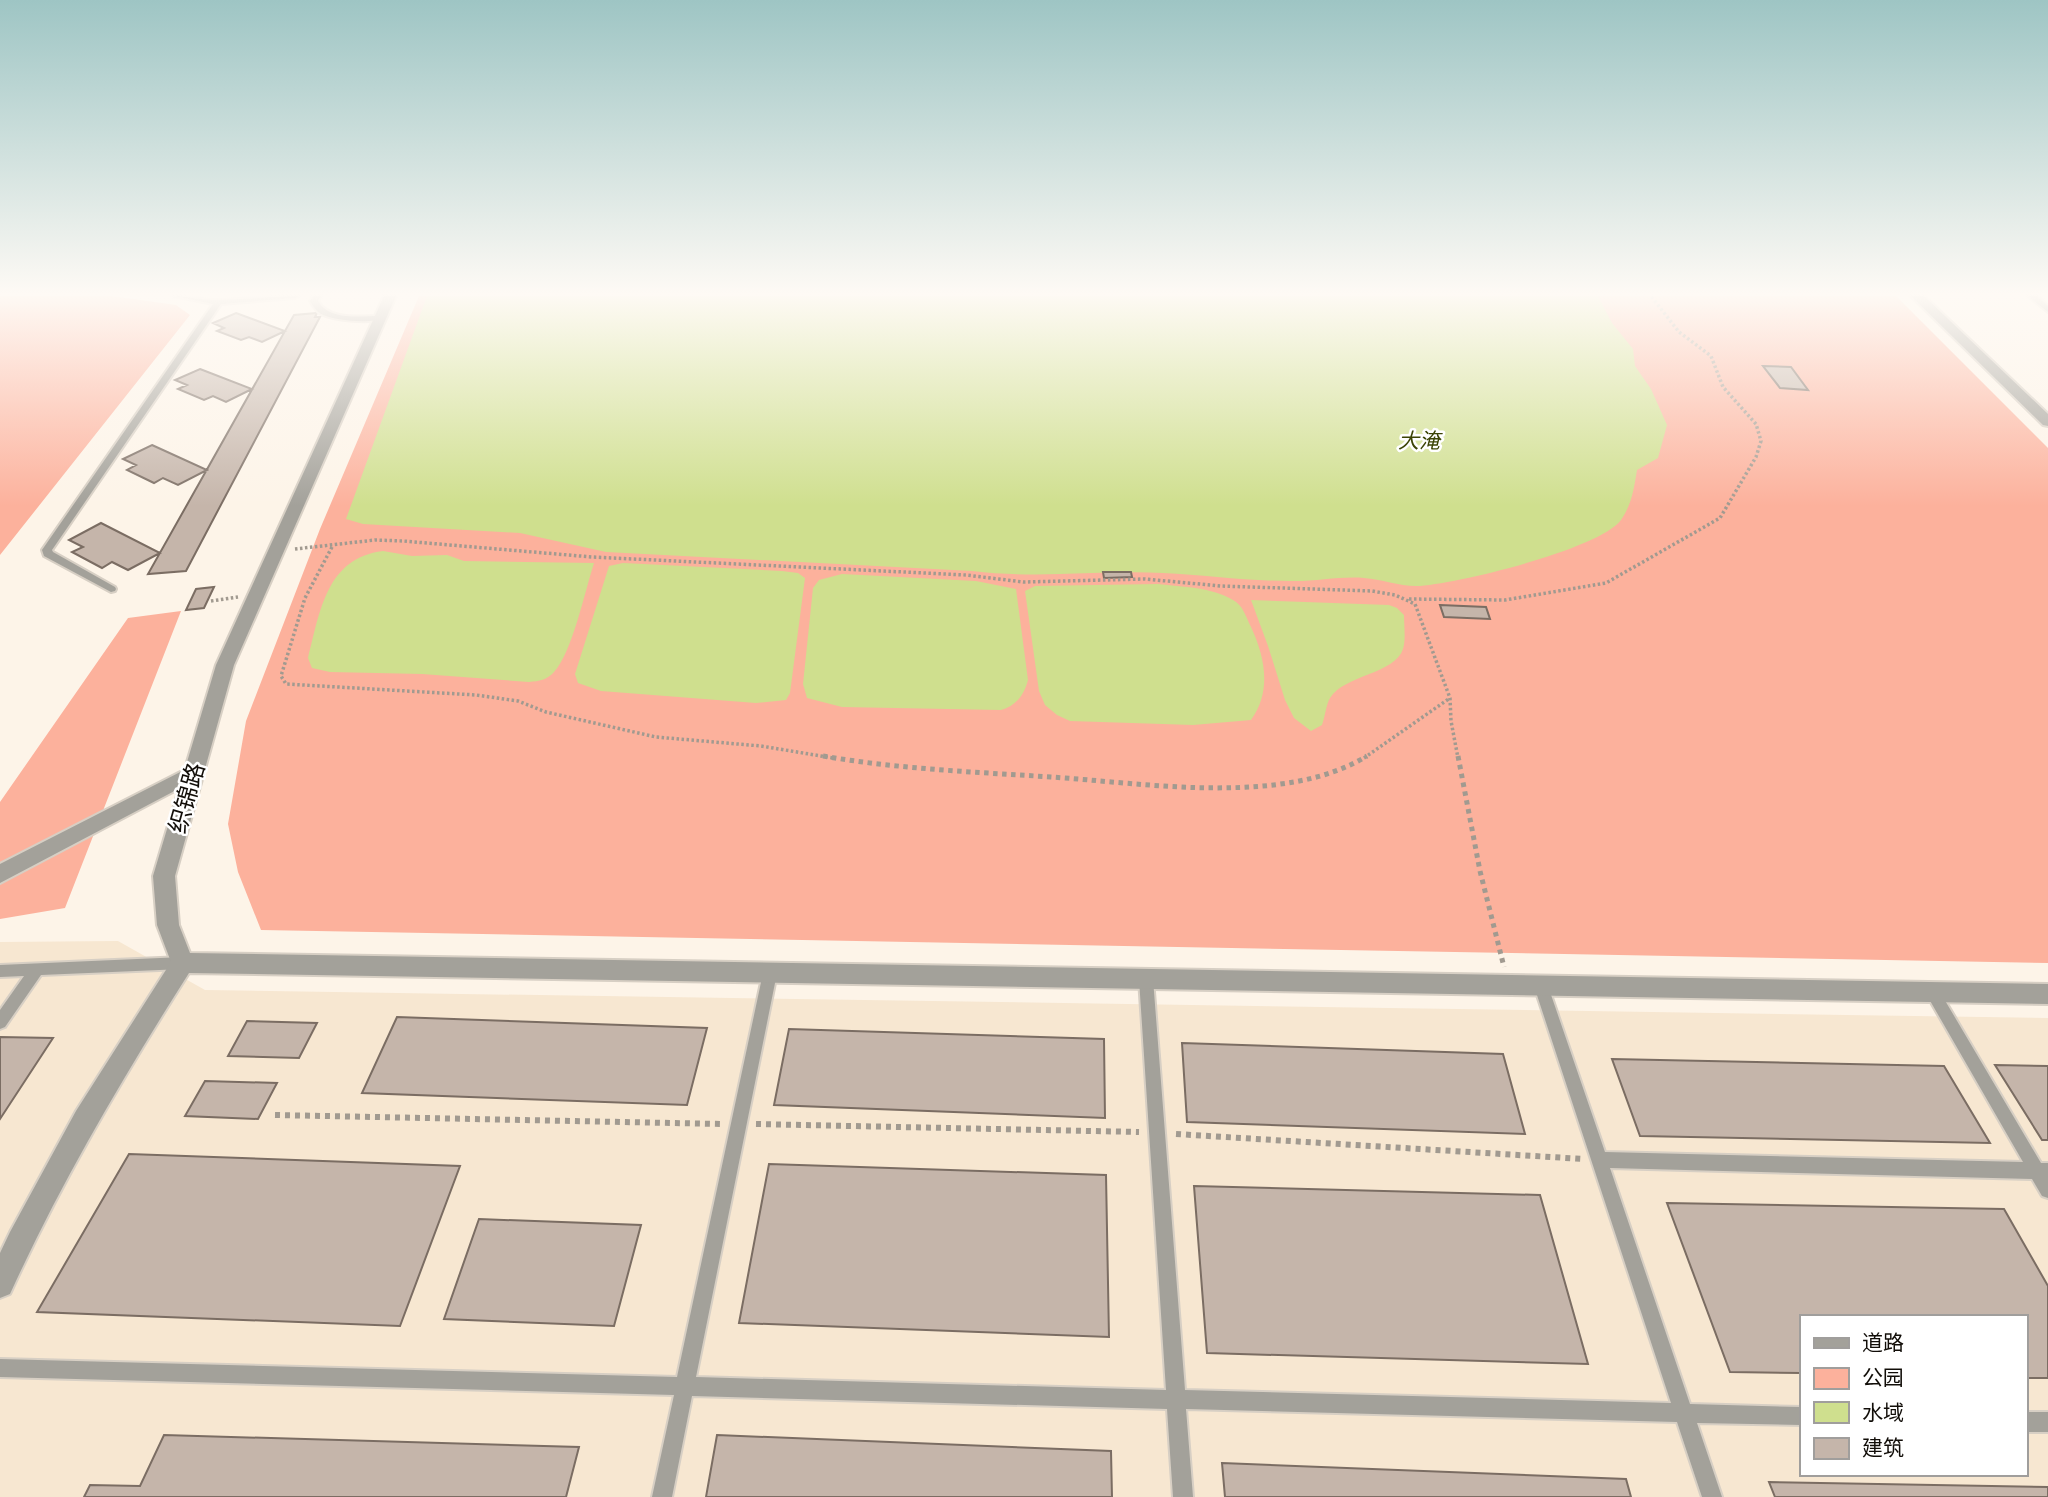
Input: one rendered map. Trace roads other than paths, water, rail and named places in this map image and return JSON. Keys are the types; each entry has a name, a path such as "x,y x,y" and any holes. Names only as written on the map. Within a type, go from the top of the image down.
{"street":[{"name":"织锦路","path":"183,963 168,925 164,876 225,665 359,366"},
{"path":"1990,366 2048,422"},
{"path":"0,874 194,772"},
{"path":"0,1284 21,1237 111,1073 183,963 2048,994"}],"lane":[{"path":"111,589 48,554 47,550 175,366"},
{"path":"0,971 183,963"},
{"path":"0,1022 37,970"},
{"path":"662,1497 770,973"},
{"path":"1146,979 1182,1497"},
{"path":"1541,986 1712,1497"},
{"path":"1932,992 2042,1171 2048,1190"},
{"path":"1599,1160 2042,1171"},
{"path":"0,1368 1800,1416"},
{"path":"2027,1422 2048,1422"}],"water":[{"name":"大淹","path":"402,366 1635,366 1651,389 1667,425 1658,458 1637,470 1628,508 1621,520 1608,531 1557,553 1525,563 1461,579 1416,586 1355,578 1290,581 1139,572 1021,574 606,552 520,533 363,524 346,519"},
{"path":"383,551 412,556 447,555 464,561 594,563 567,651 554,672 543,680 529,682 422,674 330,672 312,668 308,658 317,623 337,576 349,564 364,556"},
{"path":"623,563 782,571 798,573 805,578 790,693 786,700 756,703 601,691 578,683 575,674 609,566"},
{"path":"842,574 976,581 1016,589 1028,680 1022,695 1011,706 1001,710 842,707 807,698 803,684 813,588 819,580"},
{"path":"1158,584 1216,592 1242,608 1260,650 1264,674 1262,697 1251,720 1193,725 1070,721 1045,705 1039,691 1025,591 1035,586"},
{"path":"1251,600 1389,605 1404,615 1403,649 1390,664 1337,690 1330,698 1322,725 1311,731 1294,718 1285,700"}]}
